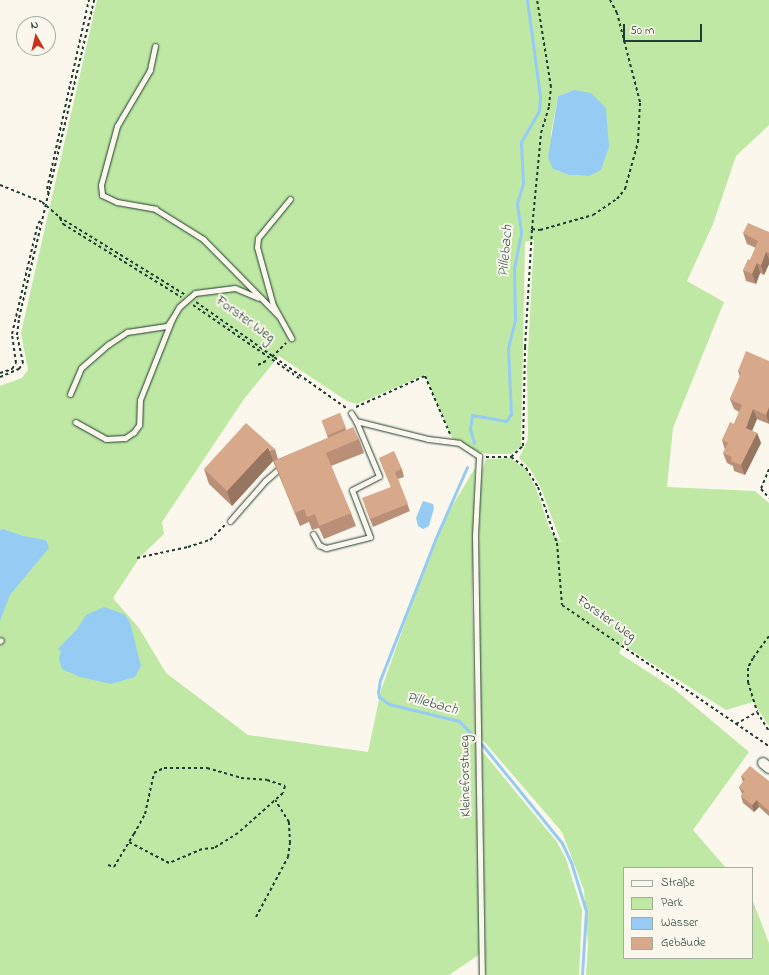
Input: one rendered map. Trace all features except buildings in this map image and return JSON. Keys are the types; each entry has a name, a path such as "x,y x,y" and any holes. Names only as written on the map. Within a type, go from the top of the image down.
{"lane":[{"path":"155,46 150,70 117,126 101,185 102,195 117,202 155,209 203,239 260,299 279,316"},
{"path":"290,199 258,238 257,248 272,305 291,338"},
{"path":"70,394 81,368 109,344 127,332 167,326 195,293 223,288 235,288 260,299"},
{"path":"75,422 106,439 125,438 134,432 139,425 140,400 172,319"},
{"path":"313,534 319,545 326,548 370,537 352,490 379,476 363,434 350,412"},
{"path":"356,421 428,439 459,443 479,456"},
{"path":"357,435 363,434"},
{"name":"Kleineforstweg","path":"479,456 475,536 482,975"},
{"path":"230,521 265,481 285,465"}],"path":[{"path":"49,195 47,189 89,0"},
{"path":"0,377 19,369 23,363 17,335 19,318 42,220 47,206 94,0"},
{"path":"479,456 511,457 523,446 525,347 532,229 541,133 549,106 551,87 537,0"},
{"path":"532,229 540,230 593,216 617,199 625,189 638,142 640,102 617,12 610,0"},
{"name":"Forster Weg","path":"0,185 47,206 59,217 190,298 350,412"},
{"path":"0,373 12,369 16,363 12,334 38,223 42,220"},
{"path":"258,365 272,357 291,338"},
{"path":"350,412 425,376 452,442"},
{"name":"Forster Weg","path":"511,457 526,468 538,487 557,543 562,605 769,746"},
{"path":"769,469 761,489 769,498"},
{"path":"137,558 210,540 230,521"},
{"path":"769,636 762,643 748,668 748,682 757,712 769,731"},
{"path":"736,724 757,712"},
{"path":"108,865 114,867 129,842 145,814 154,773 164,768 206,768 241,778 281,783 285,786 283,793 276,800 225,844 202,849 177,861 169,863 129,842"},
{"path":"256,918 288,857 290,843 289,822 276,800"}],"green space":[{"path":"97,0 769,0 769,125 736,156 713,224 687,281 724,302 673,428 667,487 755,491 769,503 769,726 753,702 726,710 623,645 619,653 674,689 749,752 693,830 725,867 623,867 623,959 753,959 753,902 769,943 769,975 586,975 588,946 584,890 562,832 481,738 479,536 481,475 486,459 510,458 526,469 536,488 550,530 561,542 540,486 530,469 519,458 528,439 527,369 534,240 525,242 521,446 511,454 491,454 478,452 452,438 425,375 357,404 347,401 279,356 244,399 162,522 164,534 140,557 113,598 139,628 166,673 248,735 368,752 381,690 439,528 475,468 472,596 480,954 449,975 0,975 0,386 22,378 28,370 21,333","holes":["574,90 589,176 569,175 553,169 551,134 558,96"]},
{"path":"482,751 557,842 566,859 582,910 579,975 486,975"}],"water":[{"path":"574,90 591,93 606,108 609,147 601,170 589,176 569,175 553,169 548,157 558,96"},
{"path":"423,501 433,504 434,508 429,526 423,529 418,526 416,518"},
{"path":"3,529 23,536 46,540 49,548 10,595 0,621 0,530"},
{"path":"104,607 124,614 130,622 141,666 135,677 111,684 80,677 62,669 59,659 61,651 58,649 77,629 86,615"}],"waterway":[{"name":"Pillebach","path":"474,443 470,429 472,415 506,421 511,414 508,348 515,319 514,269 521,232 517,203 523,183 521,142 539,111 540,96 527,0"},
{"name":"Pillebach","path":"467,467 435,540 380,680 378,692 379,697 389,704 459,721 484,747 562,843 571,862 586,911 582,975"}]}
